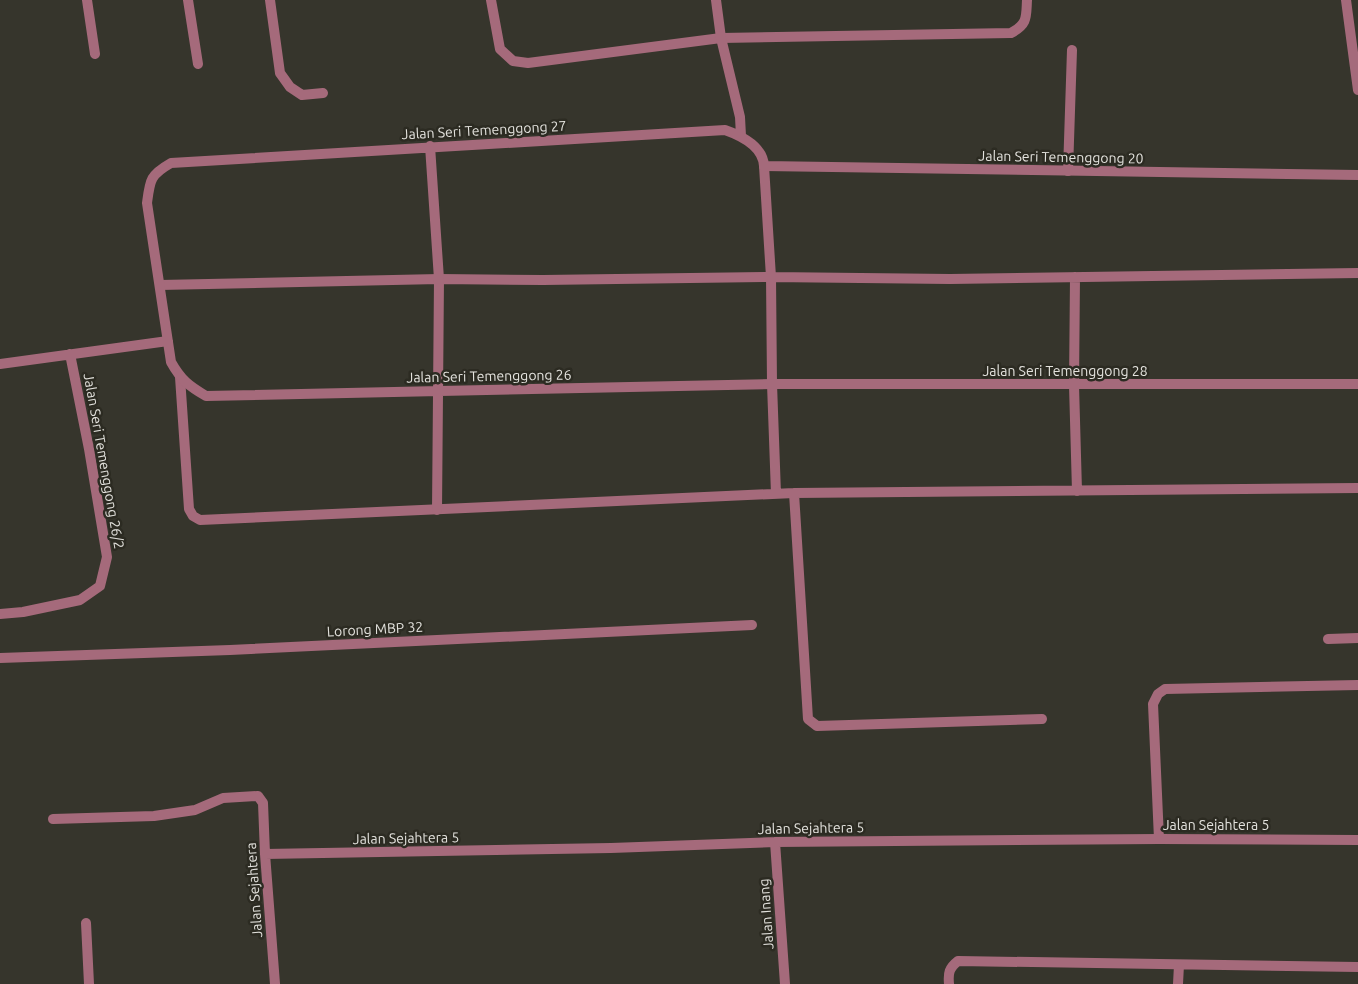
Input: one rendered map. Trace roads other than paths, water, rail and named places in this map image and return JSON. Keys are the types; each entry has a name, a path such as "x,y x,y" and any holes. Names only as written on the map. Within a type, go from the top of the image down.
{"street":[{"path":"87,0 95,54"},
{"path":"188,0 198,64"},
{"path":"270,0 280,73 290,87 302,95 323,93"},
{"path":"491,0 500,48 513,61 528,63 720,38 1011,33 1021,28 1026,20 1027,0"},
{"path":"716,0 720,38 740,117 741,136"},
{"path":"1346,0 1355,44 1358,90"},
{"path":"1068,171 1072,50"},
{"name":"Jalan Seri Temenggong 27","path":"180,377 171,362 147,203 150,184 157,171 171,163 430,146 725,130 741,136 751,144 764,158 764,166"},
{"path":"430,146 439,279 437,510"},
{"path":"764,166 771,277 776,494"},
{"name":"Jalan Seri Temenggong 20","path":"764,166 1358,175"},
{"path":"160,285 439,279 543,280 771,277 950,279 1358,273"},
{"path":"1076,277 1074,385 1077,492"},
{"path":"0,364 168,341"},
{"name":"Jalan Seri Temenggong 26/2","path":"0,614 23,612 80,600 100,586 108,557 70,354"},
{"path":"180,377 189,509 192,516 200,520 794,493 1077,492 1358,488"},
{"name":"Jalan Seri Temenggong 26","path":"180,377 206,396 772,384"},
{"name":"Jalan Seri Temenggong 28","path":"772,384 1358,384"},
{"path":"794,493 808,719 817,726 1042,719"},
{"name":"Lorong MBP 32","path":"0,658 230,650 752,625"},
{"path":"1328,639 1358,638"},
{"path":"1159,839 1153,704 1158,694 1165,689 1358,685"},
{"name":"Jalan Sejahtera","path":"53,819 154,816 195,810 223,798 258,796 263,803 275,984"},
{"name":"Jalan Sejahtera 5","path":"265,854 611,848 775,842 1159,839 1358,840"},
{"name":"Jalan Inang","path":"775,842 785,984"},
{"path":"86,923 89,984"},
{"path":"948,984 948,972 958,961 1358,967"},
{"path":"1178,984 1179,965"}]}
